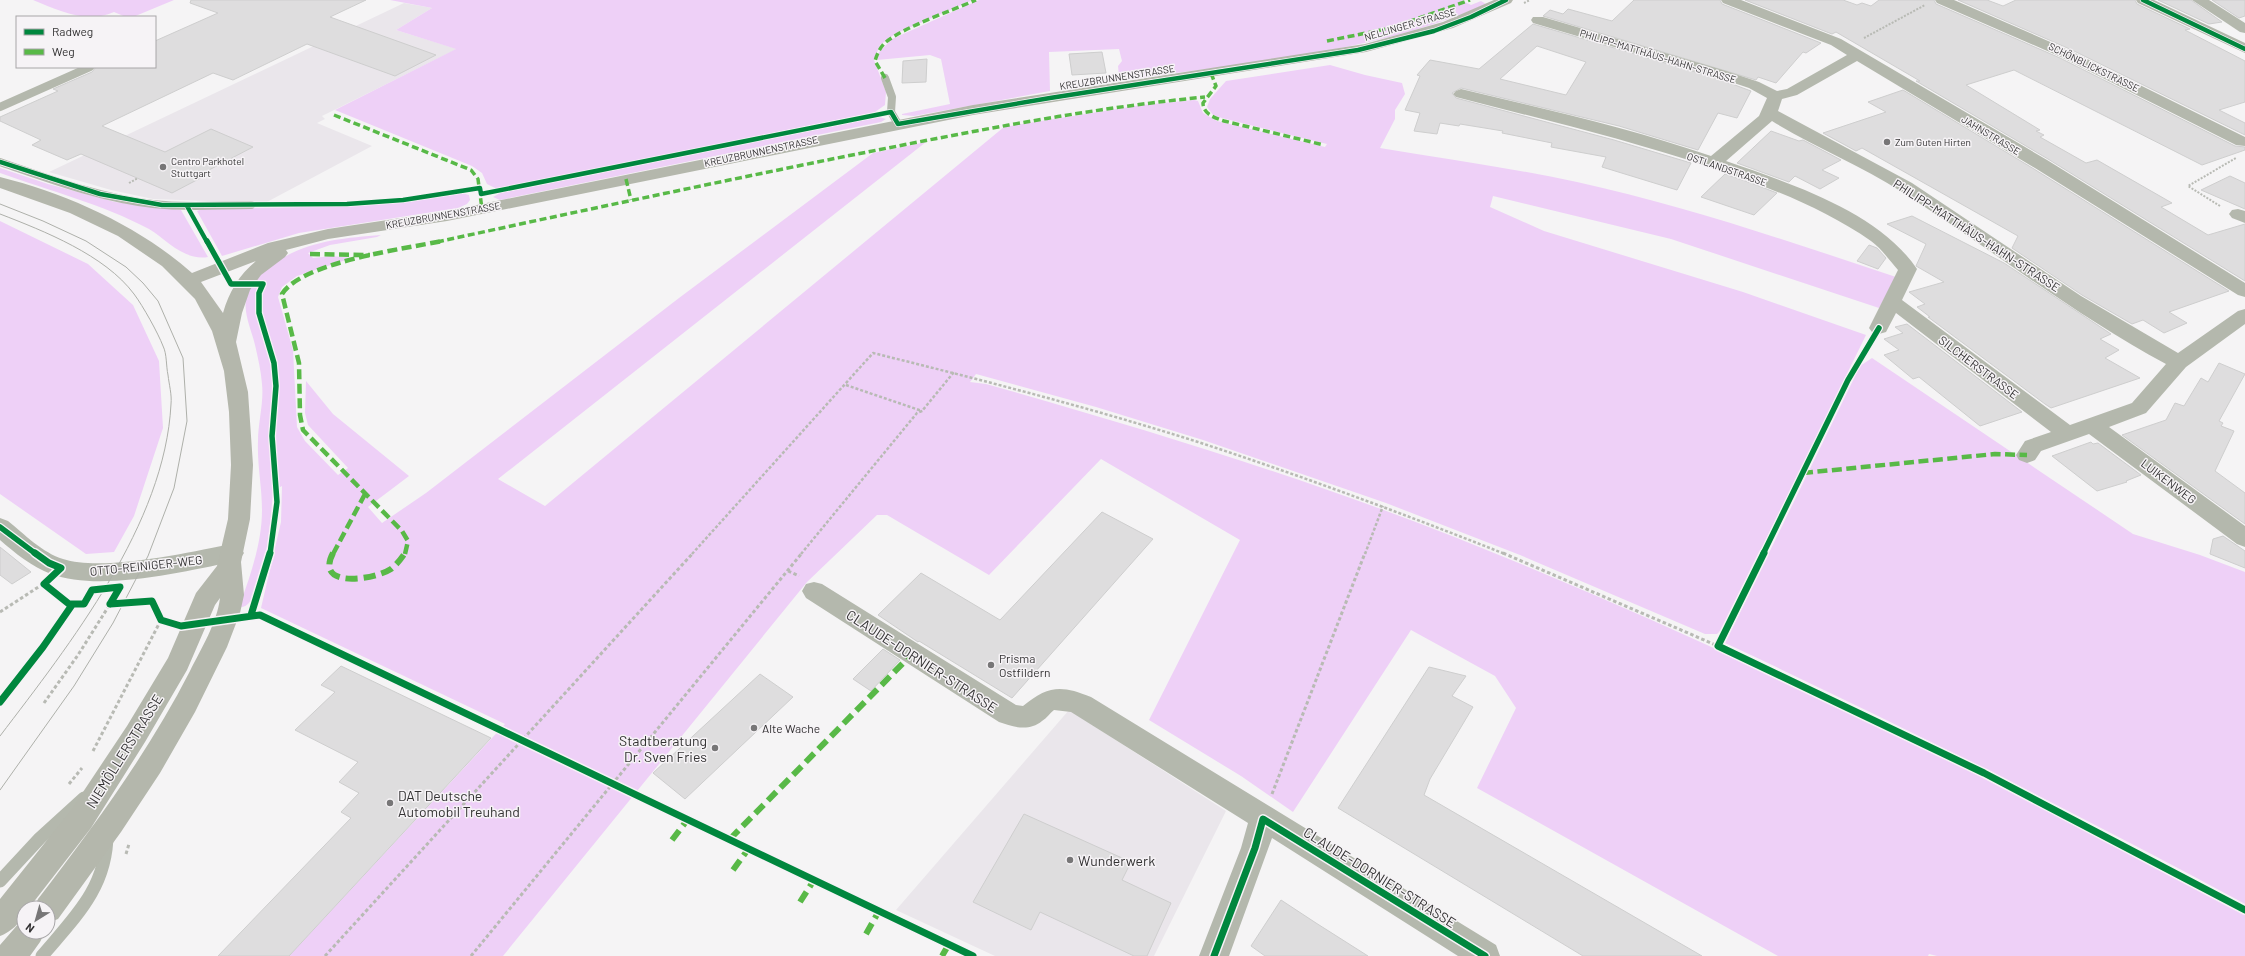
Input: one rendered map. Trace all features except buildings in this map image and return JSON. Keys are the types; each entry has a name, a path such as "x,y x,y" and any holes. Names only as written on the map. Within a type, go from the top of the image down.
{"main road":[{"name":"NELLINGER STRASSE","path":"1340,53 1390,42 1430,30 1478,13 1506,0"},
{"path":"2143,0 2245,49"},
{"name":"KREUZBRUNNENSTRASSE","path":"190,280 258,253 308,238 476,210 898,124 1062,95 1340,53"},
{"name":"NIEMÖLLERSTRASSE","path":"0,182 110,224 146,244 190,280 205,299 226,342 237,389 242,448 241,504 230,560 232,602 210,656 190,697 156,758 107,831 55,900"},
{"path":"226,342 235,301 250,275 269,259 308,238"},
{"name":"NIEMÖLLERSTRASSE","path":"0,922 82,819 99,768 136,734 178,663 205,600 230,560"},
{"path":"11,956 24,940"}],"street":[{"name":"JAHNSTRASSE","path":"1728,0 1826,38 1850,51 2047,168 2245,291"},
{"name":"SCHÖNBLICKSTRASSE","path":"1942,0 2066,54 2242,142"},
{"path":"2199,0 2245,29"},
{"name":"PHILIPP-MATTHÄUS-HAHN-STRASSE","path":"1538,20 1754,85 1775,96"},
{"path":"1713,163 1770,113 1775,96 1792,92 1850,51"},
{"name":"OSTLANDSTRASSE","path":"1461,94 1589,127 1713,163 1811,199 1878,236 1894,250 1908,270 1879,328"},
{"name":"PHILIPP-MATTHÄUS-HAHN-STRASSE","path":"1770,113 1863,162 1906,187 2101,317 2179,362"},
{"name":"SILCHERSTRASSE","path":"1892,301 2067,433"},
{"path":"2027,455 2031,447 2139,408 2179,362 2245,315"},
{"name":"LUIKENWEG","path":"2092,425 2245,538"},
{"name":"OTTO-REINIGER-WEG","path":"0,527 49,563 75,571 230,560"},
{"name":"CLAUDE-DORNIER-STRASSE","path":"814,591 1000,711 1025,717 1034,714 1043,704 1053,699 1074,701 1485,956"},
{"path":"1214,956 1255,848 1263,819"}],"lane":[{"path":"0,107 88,68"},
{"path":"885,78 892,97 891,112 898,124"},
{"path":"0,162 95,191 146,203 182,206 252,205"},
{"path":"0,881 40,838 99,768"},
{"path":"42,956 94,891 106,863 109,850 107,831"}],"path":[{"path":"1850,51 1878,31 1927,4"},
{"path":"2238,156 2188,186 2227,210 2241,216"},
{"path":"256,602 264,581 274,540 278,497 272,436 276,399 276,382 274,362 260,317 259,303"},
{"path":"325,956 846,385 873,353 954,372 1186,438 1309,479 1382,506 1573,582 1718,646"},
{"path":"471,956 917,413 922,411 954,372"},
{"path":"846,385 922,411"},
{"path":"1263,819 1382,506"},
{"path":"0,612 44,584 72,605 84,604 92,590"},
{"path":"44,703 110,604"},
{"path":"0,702 43,647 72,605"},
{"path":"253,608 251,615 260,615 521,742 613,783 973,956"},
{"path":"99,768 161,620"},
{"path":"64,790 84,765"}],"shaded area":[{"path":"33,0 174,0 135,16 124,16 114,12 98,16 83,16 73,15"},
{"path":"390,0 973,0 895,34 880,45 874,60 886,92 885,105 875,112 508,187 495,188 487,184 482,173 472,166 335,110 456,49 396,30 432,8"},
{"path":"979,0 1464,0 1463,1 1471,5 1481,1 1486,4 1445,20 1360,44 1273,60 1141,78 1139,73 1119,76 1118,66 1122,61 1119,49 1049,52 1050,91 914,116 902,115 950,104 941,59 930,55 877,60 879,52 892,39"},
{"path":"404,3 432,8 396,30 457,49 322,116 325,119 317,123 372,146 265,203 153,199 111,190 49,172"},
{"path":"1330,65 1365,75 1402,83 1405,94 1395,110 1395,119 1380,148 1528,172 1577,182 1658,202 1738,225 1896,277 1879,308 1671,239 1493,196 1490,207 1544,231 1743,292 1866,335 1722,629 1717,634 1705,634 1520,555 1386,503 1203,440 1096,407 976,374 970,382 986,384 1164,436 1282,474 1399,516 1457,538 1558,580 1758,668 1857,715 2052,813 2245,915 2245,956 1937,956 1929,954 1928,956 1778,956 1477,788 1516,708 1495,676 1411,630 1293,812 1241,776 1149,720 1240,540 1101,459 989,575 887,515 877,515 807,582 503,956 289,956 505,724 261,608 281,522 282,486 273,491 265,558 255,594 248,604 239,607 258,547 262,510 258,434 262,384 257,355 247,319 246,299 252,285 267,269 279,260 306,247 335,240 381,235 330,245 308,253 313,258 331,256 352,258 297,276 282,287 278,297 293,350 297,427 305,441 338,475 348,468 308,425 305,413 306,381 333,414 409,476 368,507 382,523 426,493 679,298 873,153 926,142 498,479 545,506 1004,127 1142,105 1194,100 1198,101 1203,113 1217,121 1325,147 1327,144 1213,115 1207,107 1210,99 1226,81"},
{"path":"879,117 886,119 881,122 500,200 493,197 500,193"},
{"path":"0,168 48,184 115,202 181,210 208,257 191,256 176,249 149,229 131,220 94,205 0,173"},
{"path":"462,193 469,195 470,200 467,204 458,208 299,233 222,256 197,211 202,209 349,206"},
{"path":"0,221 88,264 133,305 159,361 163,428 134,516 114,552 86,554 0,494"},
{"path":"1872,358 2133,534 2200,555 2245,572 2245,904 1987,770 1856,705 1725,643 1860,366"},
{"name":"Wunderwerk","path":"1069,710 1226,811 1154,956 995,956 896,910"}],"tram line":[{"path":"0,204 43,221 86,241 126,267 143,283 158,301 183,358 187,421 174,488 148,556 113,623 74,686 0,790"},
{"path":"0,214 54,236 73,246 107,267 122,280 142,305 163,346 166,356 171,393 165,449 152,494 133,538 110,580 83,622 0,736"}],"marked path":[{"path":"885,78 875,61 877,54 885,43 897,35 976,0"},
{"path":"1327,41 1391,28 1470,0"},
{"path":"1211,73 1216,86 1206,96 1203,103 1203,107 1211,116 1224,121 1324,145"},
{"path":"365,494 330,559 330,568 334,574 343,578 355,580 367,578 379,575 390,569 400,561 406,552 408,541 402,531 303,430 300,415 299,363 282,294 287,286 309,273 376,255 655,195 987,128 1134,104 1205,97"},
{"path":"334,115 471,170 478,179 482,209"},
{"path":"626,179 631,200"},
{"path":"310,254 370,255"},
{"path":"1803,473 1995,454 2027,455"},
{"path":"730,839 912,654"},
{"path":"672,840 688,819"},
{"path":"733,870 749,848"},
{"path":"800,902 814,880"},
{"path":"866,934 879,911"},
{"path":"942,956 949,944"}],"cycle path":[{"path":"0,162 100,194 121,199 162,205 347,204 403,200 480,188 481,194 891,112 898,124 974,110 1358,50 1434,31 1471,17 1506,0"},
{"path":"2143,0 2245,49"},
{"path":"187,206 231,284 263,284 259,293 259,313 272,354 276,382 276,400 272,436 277,479 277,502 271,552 251,615"},
{"path":"1879,328 1848,380 1718,646 1852,708 2050,806 2245,910"},
{"path":"0,527 49,563 61,568 44,584 69,604 84,604 92,590 120,587 110,604"},
{"path":"110,604 152,601 161,620 181,626 260,615 973,956"},
{"path":"0,702 43,647 72,605"},
{"path":"1214,956 1255,848 1263,819 1485,956"}],"place":[{"name":"Zum Guten Hirten","path":"1887,142"},
{"name":"Centro Parkhotel Stuttgart","path":"163,167"},
{"name":"Prisma Ostfildern","path":"991,665"},
{"name":"Alte Wache","path":"754,728"},
{"name":"Stadtberatung Dr. Sven Fries","path":"715,748"},
{"name":"DAT Deutsche Automobil Treuhand","path":"390,803"},
{"name":"Wunderwerk","path":"1070,860"}]}
